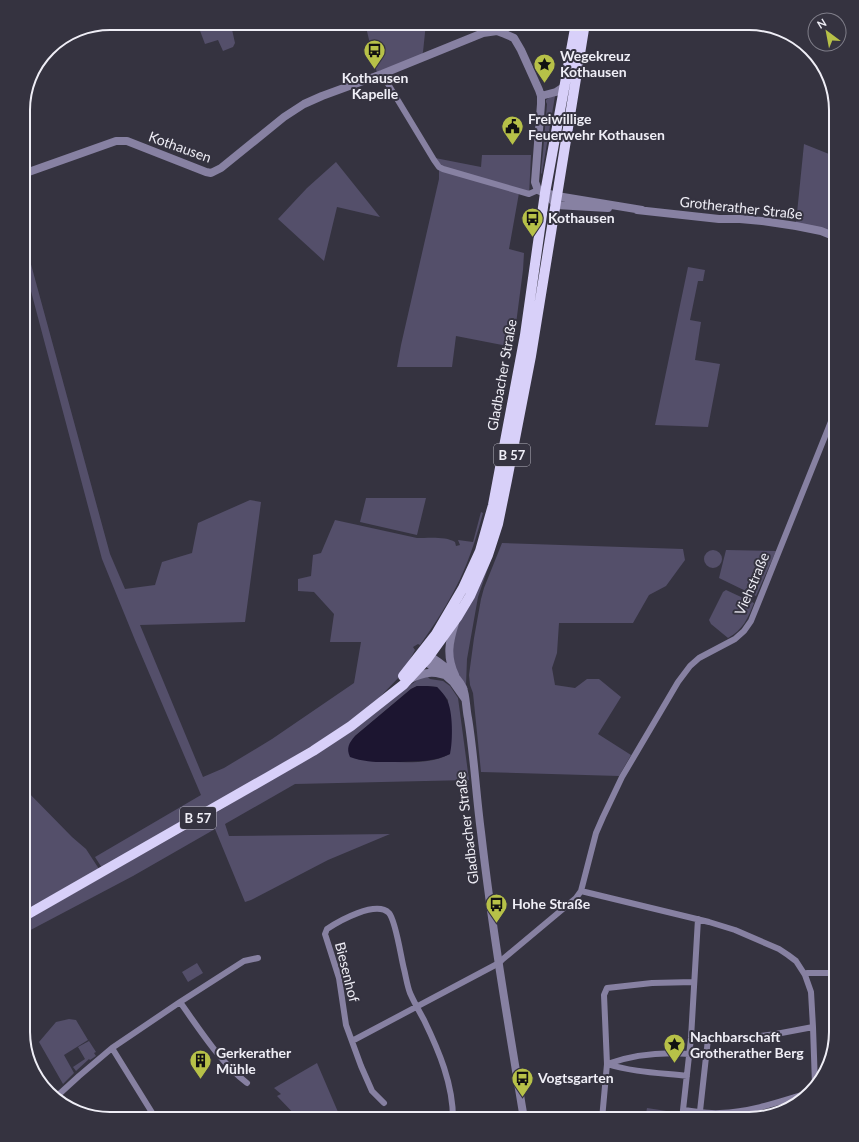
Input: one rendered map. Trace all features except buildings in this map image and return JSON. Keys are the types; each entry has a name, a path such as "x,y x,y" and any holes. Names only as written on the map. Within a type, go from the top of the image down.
{"main road":[{"name":"Gladbacher Straße","path":"426,656 436,634 463,588 480,551 494,505 502,454 525,335 542,192 565,86 575,30"},
{"name":"Gladbacher Straße","path":"458,616 470,596 488,555 498,524 508,480 531,356 584,30"},
{"name":"B 57","path":"30,913 313,751 351,726 408,680 458,616"},
{"name":"B 57","path":"369,713 402,678 426,656"}],"street":[{"name":"Kothausen","path":"30,171 116,141 127,141 211,173 221,168 284,117 304,104 344,87 382,74 483,32 497,31 514,38 521,50 541,96 535,182 542,192"},
{"path":"382,74 439,167 529,194 542,192"},
{"path":"541,96 556,92 565,86"},
{"name":"Grotherather Straße","path":"542,192 557,200 719,218 762,221 796,226 829,234"},
{"name":"Viehstraße","path":"581,891 596,833 622,777 678,682 690,666 699,658 735,639 744,631 751,621 829,426"},
{"name":"Gladbacher Straße","path":"458,616 450,642 449,654 452,668 457,680 464,690 486,871 523,1112"},
{"path":"426,656 441,664 457,680"},
{"name":"Gladbacher Straße","path":"426,656 441,674 445,675 453,682 465,699"},
{"path":"408,680 421,674 434,672 441,674"},
{"path":"384,1103 372,1092 352,1040 499,963 576,898 581,891 698,919 735,930 779,949 796,962 805,975 811,992 815,1078"},
{"name":"Biesenhof","path":"352,1040 346,1025 339,978 325,934 327,929 339,921 371,909 380,909 389,914 397,935 410,994 417,1006"},
{"path":"698,919 691,1038 683,1110 710,1112"},
{"path":"59,1094 112,1048 244,961 258,958"},
{"path":"805,975 807,973 829,973"},
{"path":"603,1112 607,1064 604,995 607,988 652,983 694,982"},
{"path":"180,1002 225,1062 247,1083"},
{"path":"417,1006 434,1042 448,1079 452,1098 453,1112"},
{"path":"691,1038 739,1039 813,1027"},
{"path":"700,1111 708,1039"},
{"path":"112,1048 152,1112"},
{"path":"607,1064 618,1060 648,1055 668,1053 689,1054"},
{"path":"607,1064 617,1068 687,1076"},
{"path":"727,1112 765,1107 795,1097"}],"shaded area":[{"path":"200,30 232,30 235,43 233,47 223,51 218,40 205,44"},
{"path":"367,30 425,30 423,52 421,56 377,73"},
{"path":"555,96 541,174 547,104 546,100"},
{"path":"804,144 829,154 829,232 796,223"},
{"path":"482,155 531,155 529,196 519,193 509,249 524,253 513,347 456,336 452,367 397,367 439,179 440,165 435,158 481,167"},
{"path":"336,162 380,217 337,207 324,261 278,219 307,188"},
{"path":"30,261 110,554 125,589 155,585 162,562 192,553 198,523 250,500 261,502 245,622 140,625 203,777 224,768 272,739 354,683 361,642 330,642 334,614 314,592 298,591 298,579 311,576 313,555 321,553 335,520 417,538 447,539 455,542 456,546 460,545 458,540 473,542 481,512 483,513 467,563 446,604 420,645 418,644 413,647 415,650 402,674 377,700 363,712 325,738 102,868 95,857 201,795 102,559 30,287"},
{"path":"688,267 705,270 703,281 698,281 690,320 701,322 695,360 720,364 708,427 655,425"},
{"path":"366,498 426,498 417,535 360,522"},
{"path":"502,543 683,549 685,560 666,586 649,595 633,623 559,623 557,653 552,668 555,685 575,688 587,679 599,679 621,697 598,734 631,755 619,776 481,772 473,693 469,675 481,599"},
{"path":"496,545 478,597 467,659 467,689 455,669 452,653 456,629 472,599"},
{"path":"713,550 719,553 722,559 719,565 713,568 707,565 704,559 707,553"},
{"path":"726,550 776,551 756,596 719,578"},
{"path":"726,590 754,603 747,619 738,631 728,638 711,624 709,620 723,592"},
{"path":"427,676 430,679 443,681 450,686 458,698 469,780 295,784 225,824 229,836 390,834 328,860 245,902 215,829 133,876 30,930 30,918 219,811 349,733 419,679","holes":["417,686 437,687 448,700 450,754 441,758 423,762 375,762 355,736 411,689"]},
{"path":"417,686 437,687 446,698 449,705 451,718 452,734 450,754 432,760 399,762 368,761 350,757 348,751 349,746 355,736 411,689"},
{"path":"30,794 72,837 86,849 99,869 30,907"},
{"path":"197,963 203,973 188,982 182,972"},
{"path":"69,1019 76,1020 88,1040 64,1055 74,1073 63,1084 39,1042 56,1022"},
{"path":"89,1041 96,1052 94,1053 96,1056 90,1060 89,1059 76,1071 73,1067 85,1059 78,1047"},
{"path":"317,1063 338,1112 292,1112 277,1096 281,1094 274,1088"},
{"path":"647,1108 673,1112 646,1112"}],"place":[{"name":"Kothausen Kapelle","path":"375,70"},
{"name":"Wegekreuz Kothausen","path":"544,84"},
{"name":"Freiwillige Feuerwehr Kothausen","path":"513,146"},
{"name":"Kothausen","path":"532,238"},
{"name":"Hohe Straße","path":"496,924"},
{"name":"Nachbarschaft Grotherather Berg","path":"674,1064"},
{"name":"Gerkerather Mühle","path":"201,1080"},
{"name":"Vogtsgarten","path":"523,1098"}]}
